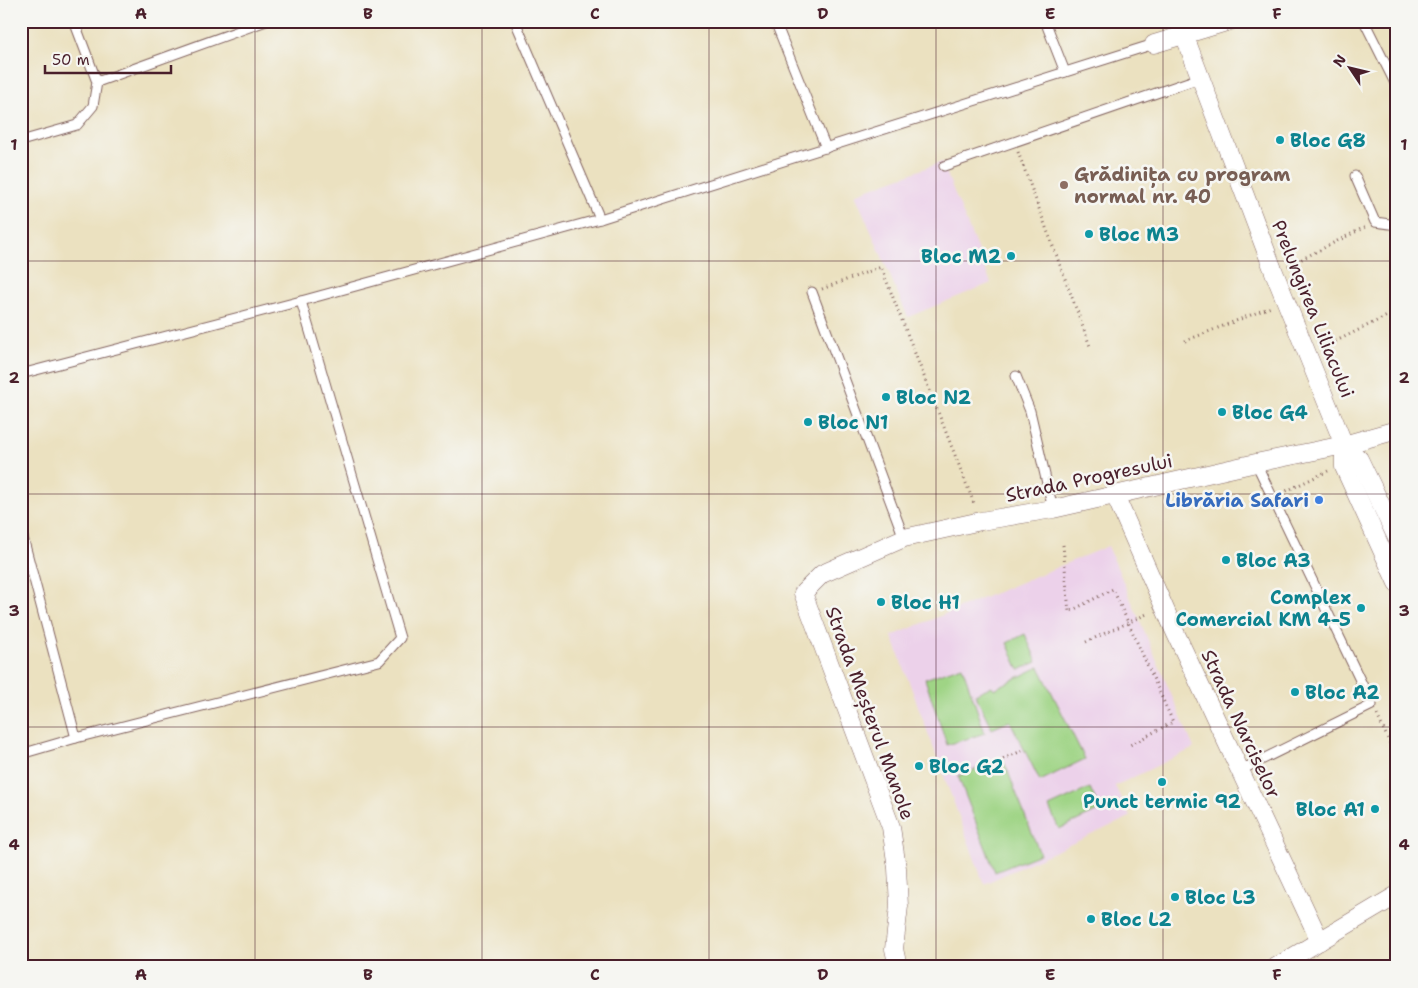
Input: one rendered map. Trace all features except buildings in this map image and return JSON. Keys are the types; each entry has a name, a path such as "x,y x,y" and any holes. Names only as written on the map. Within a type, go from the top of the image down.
{"street":[{"path":"1154,44 1181,28 1230,21"},
{"name":"Prelungirea Liliacului","path":"1181,28 1274,272 1344,445 1344,467 1397,583"},
{"name":"Strada Progresului","path":"803,593 822,574 904,538 981,521 1053,509 1344,445 1397,430"},
{"name":"Prelungirea Liliacului","path":"1344,445 1359,459 1397,538"},
{"name":"Strada Narciselor","path":"1114,495 1239,771 1320,941"},
{"name":"Strada Meșterul Manole","path":"803,593 891,827 897,868 899,906 894,949 898,967"},
{"path":"1276,967 1397,894"}],"lane":[{"path":"21,141 77,125 93,106 97,82 74,21"},
{"path":"97,82 266,21"},
{"path":"515,21 600,219"},
{"path":"775,21 826,148"},
{"path":"1045,21 1065,72"},
{"path":"1364,21 1397,86"},
{"path":"21,374 301,301 600,219 1154,44"},
{"path":"944,166 1200,78"},
{"path":"1355,176 1375,222 1397,225"},
{"path":"812,292 904,538"},
{"path":"21,754 76,738 379,661 400,638 301,301"},
{"path":"1016,376 1030,411 1053,509"},
{"path":"1239,771 1372,705 1256,463"},
{"path":"21,530 76,738"}],"path":[{"path":"1014,142 1090,346"},
{"path":"1274,272 1375,222"},
{"path":"812,292 881,267 981,521"},
{"path":"1185,341 1286,301"},
{"path":"1308,354 1397,311"},
{"path":"1272,497 1334,468"},
{"path":"1063,545 1069,612 1113,589 1173,722 1128,746"},
{"path":"1086,642 1163,606"},
{"path":"1372,705 1397,759"},
{"path":"1003,759 1024,750"}],"shaded area":[{"path":"942,162 991,283 908,317 855,194"},
{"path":"1108,546 1194,748 1115,786 1130,817 984,884 892,636"}],"green space":[{"path":"1025,634 1037,662 1019,670 1007,643"},
{"path":"962,666 985,733 947,745 925,679"},
{"path":"1039,667 1085,759 1040,781 1010,721 992,729 975,694 992,686 994,689"},
{"path":"1003,759 1040,854 995,872 958,776"},
{"path":"1090,788 1100,810 1059,829 1049,807"}],"place":[{"name":"Bloc G8","path":"1280,140"},
{"name":"Grădinița cu program normal nr. 40","path":"1064,185"},
{"name":"Bloc M3","path":"1089,234"},
{"name":"Bloc M2","path":"1011,256"},
{"name":"Bloc N2","path":"886,397"},
{"name":"Bloc G4","path":"1222,412"},
{"name":"Bloc N1","path":"808,422"},
{"name":"Librăria Safari","path":"1319,500"},
{"name":"Bloc A3","path":"1226,560"},
{"name":"Bloc H1","path":"881,602"},
{"name":"Complex Comercial KM 4-5","path":"1361,608"},
{"name":"Bloc A2","path":"1295,692"},
{"name":"Bloc G2","path":"919,766"},
{"name":"Punct termic 92","path":"1162,782"},
{"name":"Bloc A1","path":"1375,809"},
{"name":"Bloc L3","path":"1175,897"},
{"name":"Bloc L2","path":"1091,919"}]}
